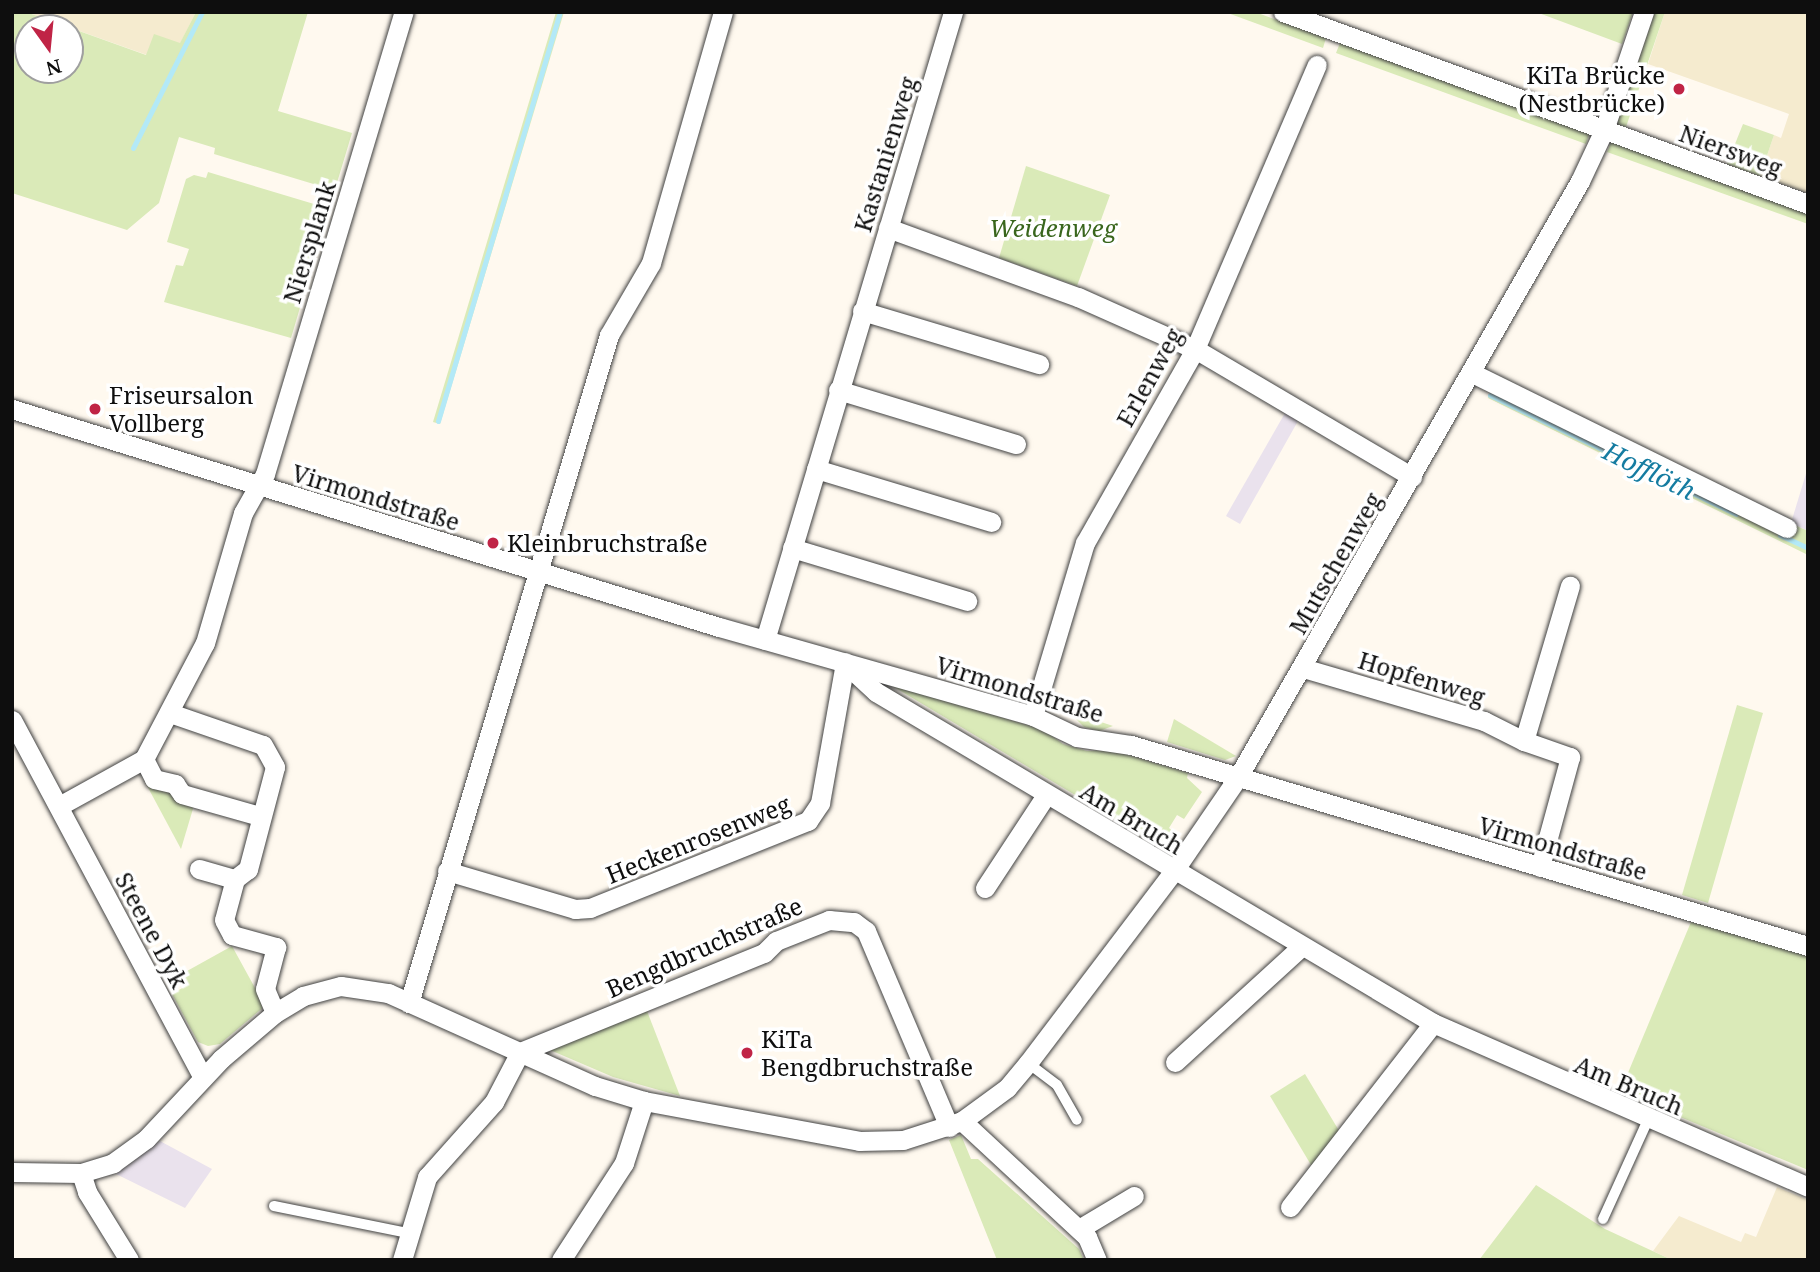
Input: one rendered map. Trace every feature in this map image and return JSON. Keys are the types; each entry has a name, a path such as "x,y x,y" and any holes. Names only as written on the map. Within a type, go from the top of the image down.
{"street":[{"name":"Niersplank","path":"258,486 404,12"},
{"path":"410,1003 447,871 609,335 651,263 723,12"},
{"name":"Kastanienweg","path":"765,640 953,12"},
{"name":"Niersweg","path":"1283,12 1808,204"},
{"name":"Mutschenweg","path":"1238,777 1472,373 1604,130 1644,12"},
{"name":"Erlenweg","path":"1033,716 1095,522 1195,349 1317,65"},
{"path":"888,228 1078,297 1195,349 1412,477"},
{"path":"862,311 1039,364"},
{"path":"1472,373 1787,528"},
{"path":"838,390 1016,444"},
{"name":"Virmondstraße","path":"12,409 537,572 1033,716 1077,737 1131,745 1808,946"},
{"path":"816,469 991,522"},
{"name":"Virmondstraße","path":"144,759 205,643 243,513 258,486"},
{"path":"792,548 967,601"},
{"path":"1524,741 1570,586"},
{"name":"Heckenrosenweg","path":"447,871 575,909 590,908 808,821 820,803 845,662"},
{"name":"Am Bruch","path":"845,662 876,692 1173,872 1433,1023 1648,1120 1808,1187"},
{"name":"Hopfenweg","path":"1303,667 1484,721 1524,741 1570,757 1540,867"},
{"path":"170,713 263,745 275,767 248,869 235,879 224,920 232,935 276,947 265,989 275,1013"},
{"name":"Steene Dyk","path":"12,720 203,1077"},
{"path":"59,806 144,759 155,779 175,784 182,794 260,817"},
{"path":"12,1172 81,1173 113,1163 138,1146 203,1077 275,1013 303,996 341,986 365,987 410,1003 595,1086 644,1101 859,1141 903,1140 955,1124 1006,1088 1028,1063 1173,872 1238,777"},
{"name":"Am Bruch","path":"985,888 1046,794"},
{"path":"200,869 235,879"},
{"name":"Bengdbruchstraße","path":"520,1052 764,953 776,941 829,920 854,922 866,931 955,1124"},
{"path":"1175,1062 1300,947"},
{"path":"1290,1207 1433,1023"},
{"path":"402,1260 427,1177 494,1102 520,1052"},
{"path":"561,1260 624,1163 644,1101"},
{"path":"955,1124 1079,1229 1097,1260"},
{"path":"81,1173 87,1192 129,1260"},
{"path":"1079,1229 1135,1196"}],"lane":[{"path":"1028,1063 1057,1085 1077,1120"},
{"path":"1604,1219 1648,1120"},
{"path":"274,1206 408,1233"}],"shaded area":[{"path":"26,12 196,12 180,44 147,55 84,33 84,14"},
{"path":"1665,12 1808,12 1808,193 1760,176 1774,135 1781,138 1789,114 1648,64"},
{"path":"1285,413 1298,421 1240,524 1226,516"},
{"path":"1808,467 1808,531 1791,523"},
{"path":"160,1141 212,1169 185,1208 116,1174"},
{"path":"1777,1187 1808,1200 1808,1260 1672,1260 1653,1251 1679,1216 1741,1242 1745,1233 1756,1237"}],"green space":[{"path":"12,12 32,14 14,14 14,84 84,84 84,33 146,55 154,34 180,43 196,12 308,12 278,111 352,133 336,186 330,189 214,154 215,148 179,137 159,203 127,230 12,193"},
{"path":"556,12 564,12 440,424 433,422"},
{"path":"1225,12 1255,12 1326,38 1323,48"},
{"path":"1536,12 1633,12 1622,44"},
{"path":"1655,12 1665,12 1626,127 1617,124"},
{"path":"1340,43 1589,134 1586,144 1336,53"},
{"path":"1743,124 1774,135 1760,176 1727,164"},
{"path":"1611,142 1808,213 1808,224 1607,152"},
{"name":"Weidenweg","path":"1026,166 1110,195 1077,286 999,258"},
{"path":"208,172 324,207 328,213 291,338 164,302 176,265 183,266 189,249 167,242 186,179 194,175 206,178"},
{"path":"1491,390 1808,531 1808,555 1488,398"},
{"path":"889,684 1044,730 1063,744 1087,751 1111,750 1188,773 1187,778 1202,792 1184,819 1177,815 1169,828 1175,833 1164,848"},
{"path":"1737,705 1763,713 1708,903 1682,895"},
{"path":"1068,711 1113,726 1099,731 1084,727"},
{"path":"1174,719 1236,756 1225,760 1167,742"},
{"path":"145,782 195,802 181,849"},
{"path":"1691,922 1808,956 1808,1170 1620,1092"},
{"path":"232,946 265,1006 220,1044 208,1046 198,1042 172,994 184,987 178,976"},
{"path":"647,1011 680,1096 613,1077 550,1050"},
{"path":"1305,1074 1341,1134 1314,1170 1270,1096"},
{"path":"961,1135 971,1159 978,1159 1079,1249 1084,1260 997,1260 949,1140"},
{"path":"1536,1185 1605,1229 1672,1260 1479,1260"}],"waterway":[{"path":"133,148 202,12"},
{"path":"438,421 560,12"},
{"name":"Hofflöth","path":"1490,395 1736,514"},
{"name":"Hofflöth","path":"1780,535 1808,548"}],"place":[{"name":"KiTa Brücke (Nestbrücke)","path":"1679,89"},
{"name":"Friseursalon Vollberg","path":"95,409"},
{"name":"Kleinbruchstraße","path":"493,543"},
{"name":"KiTa Bengdbruchstraße","path":"747,1053"}]}
